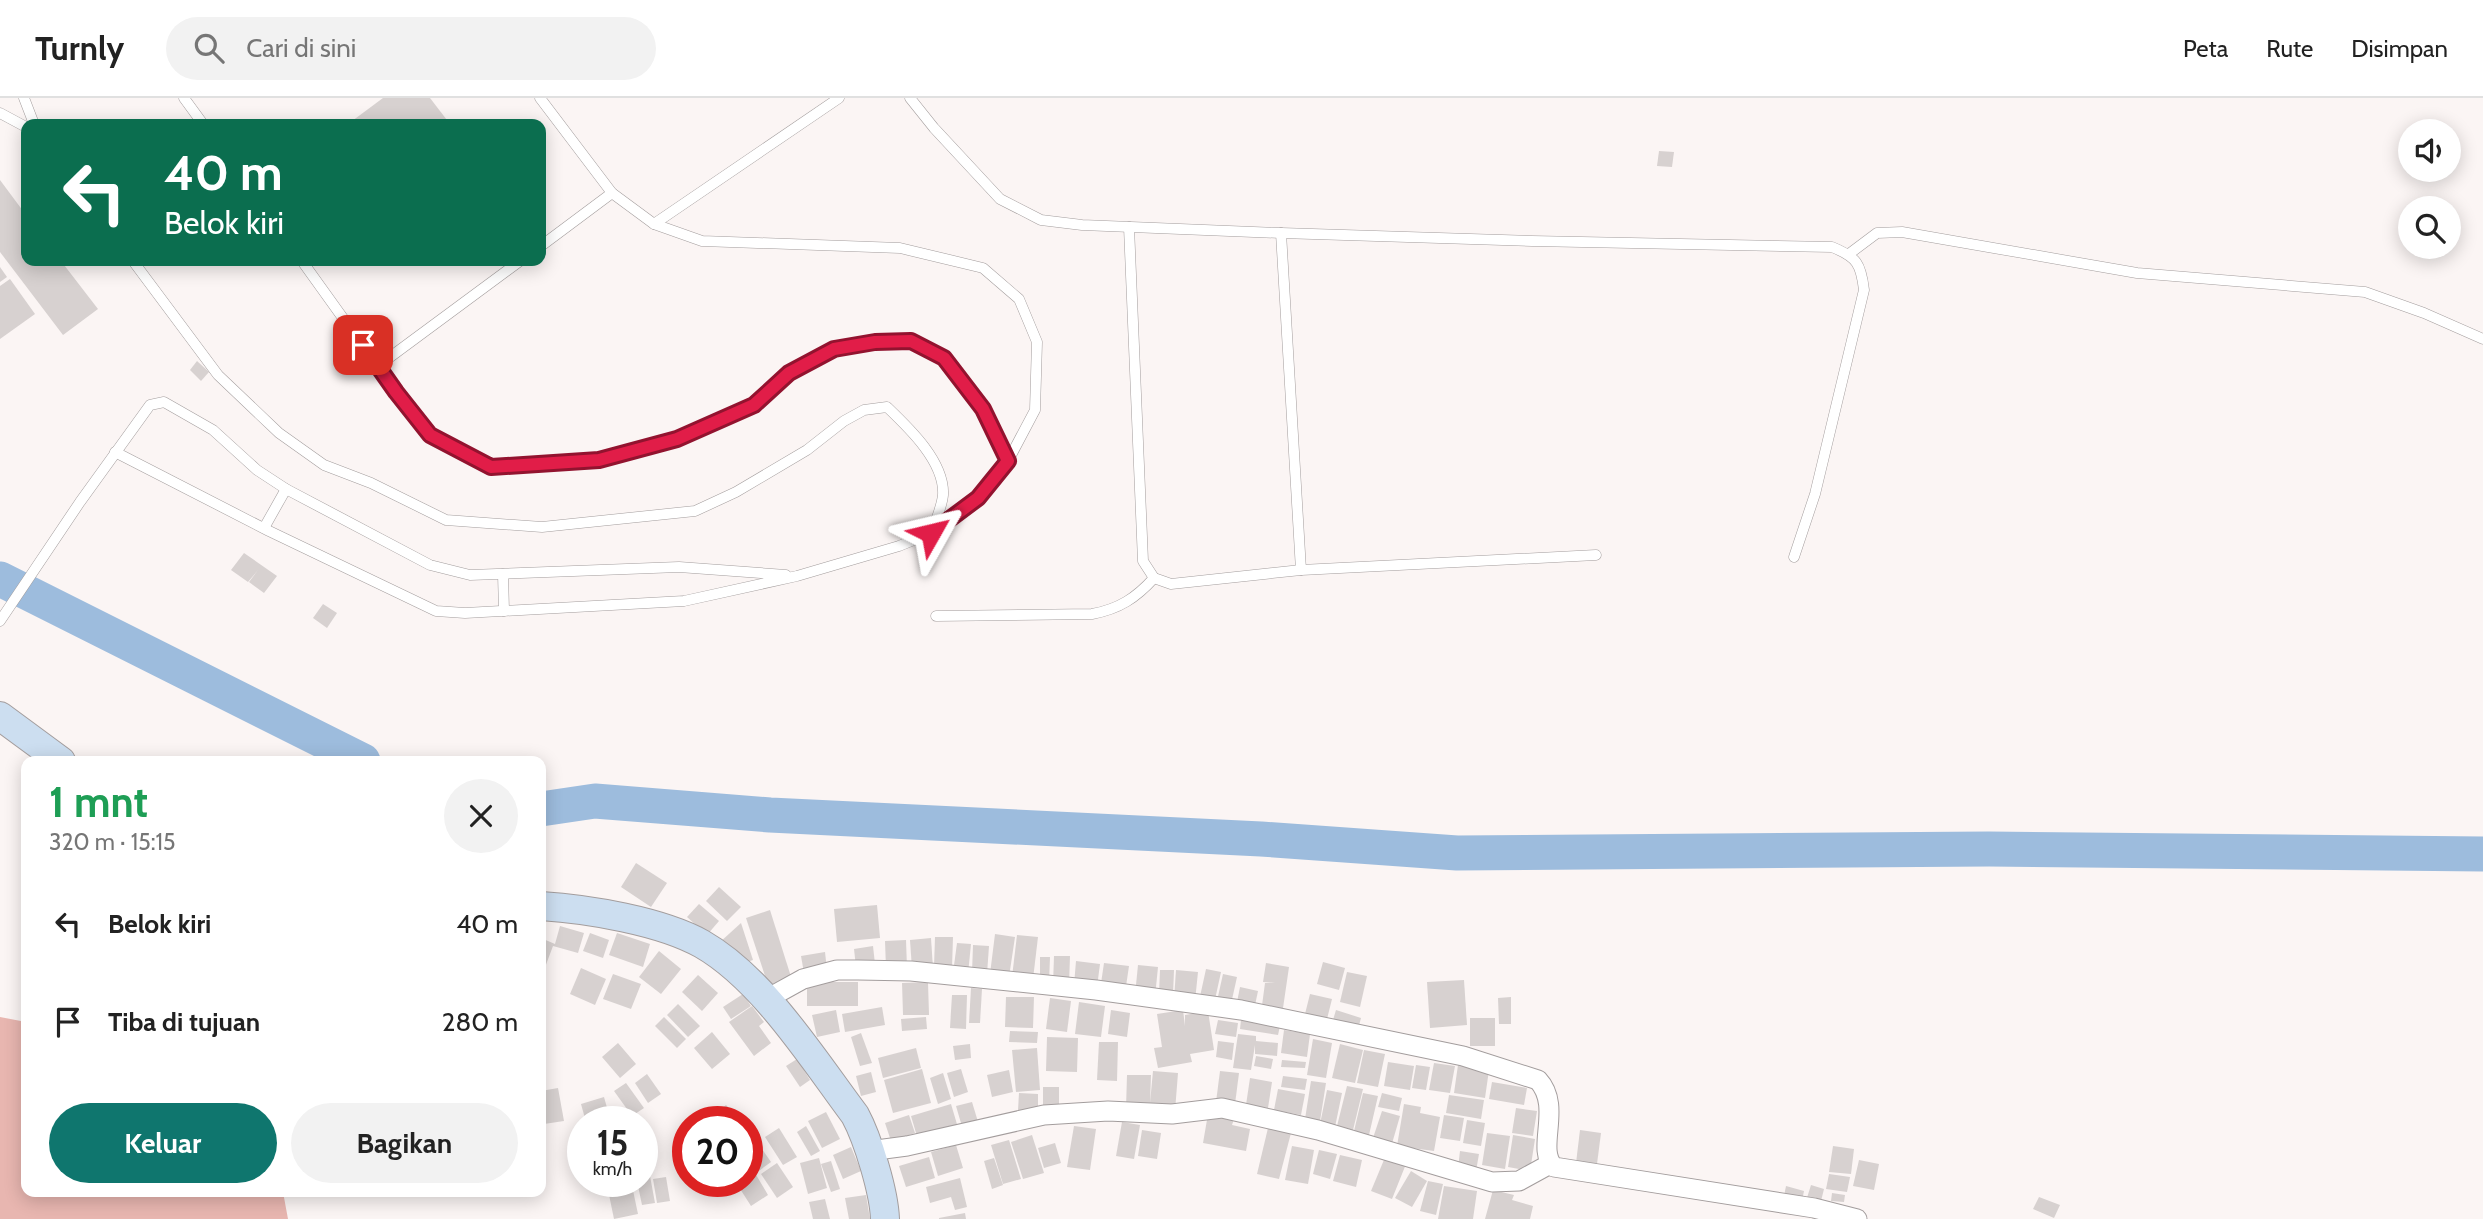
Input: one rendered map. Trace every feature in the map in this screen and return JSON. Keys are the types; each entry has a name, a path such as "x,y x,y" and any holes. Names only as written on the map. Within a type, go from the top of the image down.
{"main road":[{"path":"0,716 54,756"},
{"path":"546,907 628,920 664,929 702,944 729,963 793,1032 855,1115 870,1151 885,1219"}],"street":[{"path":"765,1000 803,979 848,970 911,971 1207,1004 1463,1056 1538,1080 1545,1088 1550,1102 1547,1156 1550,1164 1558,1168 1814,1208 1857,1219"},
{"path":"870,1151 907,1146 1044,1115 1108,1111 1172,1114 1222,1108 1318,1130 1492,1182 1519,1181 1550,1164"}],"lane":[{"path":"24,98 32,119"},
{"path":"184,98 199,119"},
{"path":"116,452 264,528 436,611 465,613 684,601 797,576 898,546 931,533 978,498 1008,461 1035,410 1037,342 1019,299 983,268 900,248 702,241 654,224 612,193 540,98"},
{"path":"654,224 839,98"},
{"path":"910,98 1000,199 1041,220 1082,225 1281,233 1832,247 1849,254 1861,268 1864,290 1815,494 1794,557"},
{"path":"0,113 21,124"},
{"path":"546,242 612,193"},
{"path":"1129,227 1143,561 1154,578 1171,584 1301,570 1596,555"},
{"path":"1849,254 1877,233 1902,232 2137,273 2365,292 2424,313 2483,339"},
{"path":"1281,233 1301,570"},
{"path":"137,266 218,375 279,433 324,466 371,483 446,520 542,527 695,511 736,492 807,450 844,421 864,410 887,407 913,432 936,466 943,495 931,533"},
{"path":"306,266 430,435 491,467 599,460 677,439 754,405 789,373 834,349 875,342 911,341 944,358 983,409 1008,461"},
{"path":"378,366 513,266"},
{"path":"0,621 80,502 150,405 164,402 213,430 257,470 286,489 430,565 470,575 679,567 797,576"},
{"path":"264,528 286,489"},
{"path":"503,574 504,611"},
{"path":"936,616 1092,614 1110,611 1133,599 1154,578"}],"shaded area":[{"path":"0,1017 21,1021 21,1197 284,1197 288,1219 0,1219"}],"building":[{"path":"383,98 430,98 446,119 355,119"},
{"path":"1659,151 1674,152 1672,167 1657,166"},
{"path":"0,180 21,208 21,266 65,266 98,309 63,335 0,252"},
{"path":"0,267 7,277 0,282"},
{"path":"10,279 35,314 0,339 0,286"},
{"path":"197,361 209,372 201,381 190,370"},
{"path":"244,553 277,576 264,593 249,582 258,570 248,582 231,570"},
{"path":"323,604 337,613 327,628 313,618"},
{"path":"636,863 667,883 651,907 621,887"},
{"path":"719,887 741,907 727,921 706,901"},
{"path":"699,904 719,921 707,935 687,917"},
{"path":"877,905 880,938 837,942 834,909"},
{"path":"770,910 792,980 769,988 746,918"},
{"path":"741,923 753,960 741,964 719,943"},
{"path":"560,926 584,933 578,953 553,946 546,965 546,940 555,944"},
{"path":"590,933 609,940 603,958 583,951"},
{"path":"617,933 650,944 643,967 609,955"},
{"path":"995,934 1015,937 1009,977 990,974"},
{"path":"1017,935 1038,937 1033,979 1012,977"},
{"path":"935,937 953,937 952,968 934,967"},
{"path":"931,938 933,968 912,969 910,940"},
{"path":"906,940 907,968 886,968 885,941"},
{"path":"957,943 971,944 968,974 953,973"},
{"path":"973,945 989,946 987,974 972,973"},
{"path":"873,946 875,964 856,967 854,949"},
{"path":"659,951 681,969 661,994 639,977"},
{"path":"825,952 827,970 804,973 801,956"},
{"path":"1054,956 1070,956 1069,985 1053,985"},
{"path":"1040,957 1050,957 1049,983 1040,983"},
{"path":"1076,961 1100,964 1097,987 1074,985"},
{"path":"1323,962 1345,968 1339,990 1317,984"},
{"path":"1104,963 1129,966 1125,993 1100,990"},
{"path":"1266,963 1289,967 1282,1015 1261,1013 1265,983 1275,983 1263,982"},
{"path":"1138,965 1158,967 1155,997 1135,995"},
{"path":"581,968 606,979 595,1005 570,994"},
{"path":"1206,969 1221,972 1214,1004 1199,1001"},
{"path":"1160,970 1174,970 1173,995 1159,994"},
{"path":"1176,970 1198,972 1195,1001 1174,999"},
{"path":"1347,972 1367,976 1360,1007 1340,1002"},
{"path":"613,974 641,984 631,1009 603,999"},
{"path":"1223,974 1237,977 1231,1004 1217,1001"},
{"path":"698,975 718,993 702,1011 682,992"},
{"path":"1464,980 1467,1025 1430,1028 1427,982"},
{"path":"807,982 858,982 858,1006 807,1006"},
{"path":"928,982 929,1015 903,1015 902,983"},
{"path":"1240,987 1258,991 1254,1010 1236,1007"},
{"path":"971,988 982,989 980,1023 969,1023"},
{"path":"743,994 751,1006 731,1019 723,1007"},
{"path":"1310,994 1332,999 1326,1023 1304,1018"},
{"path":"952,995 967,995 966,1029 950,1028"},
{"path":"1006,997 1034,997 1033,1028 1005,1027"},
{"path":"1511,997 1511,1024 1499,1024 1498,998"},
{"path":"1050,998 1071,1001 1067,1032 1046,1029"},
{"path":"1079,1002 1105,1006 1101,1037 1075,1034"},
{"path":"678,1004 700,1026 688,1037 667,1015"},
{"path":"752,1006 764,1022 759,1026 771,1043 754,1056 729,1022"},
{"path":"882,1007 885,1025 845,1032 842,1014"},
{"path":"836,1010 840,1032 817,1037 812,1015"},
{"path":"1111,1010 1130,1013 1127,1037 1108,1034"},
{"path":"1183,1010 1185,1026 1185,1015 1208,1011 1214,1050 1190,1054 1192,1062 1158,1068 1154,1048 1162,1047 1157,1014"},
{"path":"1336,1010 1361,1018 1358,1029 1333,1020"},
{"path":"664,1017 686,1039 677,1048 655,1026"},
{"path":"926,1017 927,1029 902,1031 901,1019"},
{"path":"1470,1018 1495,1018 1495,1046 1470,1046"},
{"path":"1218,1020 1238,1023 1236,1037 1215,1034"},
{"path":"1241,1020 1280,1026 1278,1035 1240,1029"},
{"path":"1284,1030 1310,1034 1307,1057 1281,1053"},
{"path":"1010,1031 1038,1032 1037,1043 1009,1042"},
{"path":"712,1032 730,1054 712,1069 694,1048"},
{"path":"861,1033 872,1063 860,1066 851,1037"},
{"path":"1238,1034 1256,1036 1256,1041 1278,1043 1277,1056 1255,1054 1255,1045 1251,1070 1233,1068"},
{"path":"1047,1037 1078,1038 1077,1072 1046,1071"},
{"path":"1313,1039 1332,1043 1326,1078 1307,1075"},
{"path":"1218,1041 1234,1043 1232,1060 1216,1057"},
{"path":"1099,1042 1118,1042 1117,1081 1097,1080"},
{"path":"618,1043 636,1064 620,1078 602,1057"},
{"path":"970,1044 971,1058 955,1060 953,1046"},
{"path":"1340,1044 1363,1050 1355,1083 1332,1078"},
{"path":"916,1048 921,1068 883,1078 878,1058"},
{"path":"1037,1048 1040,1090 1016,1092 1012,1050"},
{"path":"1364,1050 1385,1054 1378,1087 1357,1083"},
{"path":"1256,1056 1273,1059 1271,1069 1254,1066"},
{"path":"797,1059 810,1080 800,1087 786,1066"},
{"path":"1282,1060 1306,1062 1305,1068 1281,1067"},
{"path":"1388,1062 1414,1066 1410,1090 1384,1086"},
{"path":"1434,1063 1455,1066 1450,1093 1429,1090"},
{"path":"1416,1065 1430,1067 1426,1090 1412,1088"},
{"path":"1458,1065 1489,1070 1485,1098 1454,1093"},
{"path":"922,1069 931,1103 893,1113 884,1080"},
{"path":"961,1069 968,1092 954,1097 947,1073"},
{"path":"1009,1070 1013,1092 992,1097 987,1075"},
{"path":"1153,1071 1178,1073 1175,1111 1126,1108 1127,1075 1151,1075 1150,1103"},
{"path":"1220,1071 1239,1073 1235,1104 1216,1102"},
{"path":"871,1072 876,1092 861,1096 856,1076"},
{"path":"943,1073 951,1099 938,1104 930,1078"},
{"path":"647,1074 661,1094 648,1103 635,1083"},
{"path":"1283,1076 1307,1079 1305,1090 1281,1087"},
{"path":"1250,1078 1272,1082 1268,1108 1246,1105"},
{"path":"1311,1081 1326,1083 1320,1121 1305,1119"},
{"path":"1492,1082 1527,1088 1524,1105 1489,1099"},
{"path":"626,1083 643,1106 625,1106 614,1091"},
{"path":"1347,1086 1363,1089 1353,1130 1337,1126"},
{"path":"1043,1087 1059,1087 1059,1111 1043,1111"},
{"path":"558,1088 564,1121 546,1124 546,1090"},
{"path":"1278,1089 1305,1094 1301,1115 1274,1110"},
{"path":"1327,1090 1342,1093 1335,1127 1320,1124"},
{"path":"1019,1093 1038,1094 1038,1111 1018,1110"},
{"path":"1363,1093 1378,1096 1369,1135 1354,1131"},
{"path":"1382,1093 1402,1098 1399,1111 1378,1107"},
{"path":"1449,1095 1484,1100 1481,1119 1446,1113"},
{"path":"604,1097 607,1106 582,1106"},
{"path":"972,1102 979,1125 963,1130 956,1106"},
{"path":"951,1104 959,1131 919,1143 911,1116"},
{"path":"1404,1104 1421,1107 1420,1113 1440,1117 1434,1151 1397,1146"},
{"path":"1516,1108 1537,1111 1533,1136 1512,1133"},
{"path":"1382,1111 1400,1116 1391,1147 1372,1141"},
{"path":"826,1112 840,1139 822,1148 808,1121"},
{"path":"1208,1114 1234,1119 1232,1125 1250,1129 1246,1151 1203,1143"},
{"path":"909,1115 915,1133 891,1141 885,1123"},
{"path":"1444,1115 1464,1118 1460,1141 1440,1138"},
{"path":"1467,1120 1485,1123 1481,1146 1463,1143"},
{"path":"1122,1122 1140,1125 1134,1159 1116,1156"},
{"path":"806,1126 820,1151 811,1156 797,1132"},
{"path":"1074,1126 1096,1129 1090,1170 1067,1167"},
{"path":"779,1128 797,1157 783,1165 765,1137"},
{"path":"1268,1128 1291,1133 1279,1179 1257,1174"},
{"path":"1142,1130 1161,1133 1157,1159 1138,1156"},
{"path":"1580,1130 1601,1133 1597,1164 1576,1163"},
{"path":"1487,1133 1510,1136 1505,1169 1482,1165"},
{"path":"1032,1135 1044,1173 1023,1179 1011,1142"},
{"path":"1513,1135 1535,1139 1530,1171 1508,1167"},
{"path":"1009,1140 1021,1179 1003,1184 991,1145"},
{"path":"1055,1143 1061,1163 1044,1168 1038,1148"},
{"path":"956,1145 963,1168 938,1176 931,1152"},
{"path":"1292,1146 1314,1150 1308,1184 1285,1180"},
{"path":"1833,1146 1854,1149 1851,1174 1829,1172"},
{"path":"851,1147 861,1171 843,1179 833,1155"},
{"path":"763,1150 771,1162 763,1168"},
{"path":"1319,1150 1337,1154 1330,1179 1313,1174"},
{"path":"1460,1151 1479,1154 1476,1171 1458,1168"},
{"path":"1340,1155 1362,1160 1356,1187 1333,1181"},
{"path":"1386,1155 1406,1164 1392,1199 1371,1191"},
{"path":"929,1157 935,1178 906,1187 899,1166"},
{"path":"819,1158 827,1188 808,1194 800,1163"},
{"path":"994,1158 1003,1185 992,1189 984,1161"},
{"path":"1859,1160 1879,1164 1874,1190 1853,1186"},
{"path":"831,1161 840,1189 831,1192 821,1164"},
{"path":"777,1163 793,1187 777,1198 763,1177 763,1173"},
{"path":"1411,1171 1427,1181 1412,1207 1395,1198"},
{"path":"1829,1174 1850,1177 1847,1192 1826,1189"},
{"path":"666,1177 670,1201 657,1203 658,1178"},
{"path":"960,1178 967,1207 955,1210 951,1197 930,1203 926,1187"},
{"path":"1428,1181 1443,1184 1436,1215 1420,1211"},
{"path":"1811,1185 1824,1189 1820,1205 1806,1201"},
{"path":"1444,1186 1477,1191 1473,1219 1438,1219"},
{"path":"1786,1186 1804,1191 1802,1201 1784,1196"},
{"path":"763,1187 768,1195 751,1206 745,1197 763,1197"},
{"path":"1493,1190 1514,1195 1512,1200 1533,1206 1530,1219 1485,1219"},
{"path":"1832,1193 1845,1195 1844,1202 1831,1201"},
{"path":"866,1195 870,1219 849,1219 845,1198"},
{"path":"609,1197 634,1197 638,1214 614,1219"},
{"path":"640,1197 654,1197 655,1203 642,1205"},
{"path":"2039,1197 2060,1205 2054,1218 2033,1209"},
{"path":"825,1199 830,1219 813,1219 809,1202"},
{"path":"965,1213 966,1219 939,1219 939,1218"}],"waterway":[{"path":"0,579 353,756"},
{"path":"546,808 595,801 770,815 1261,839 1457,853 1989,849 2483,854"}],"route":[{"path":"363,345 430,435 491,467 599,460 677,439 754,405 789,373 834,349 875,342 911,341 944,358 983,409 1008,461 978,498 931,533"}]}
